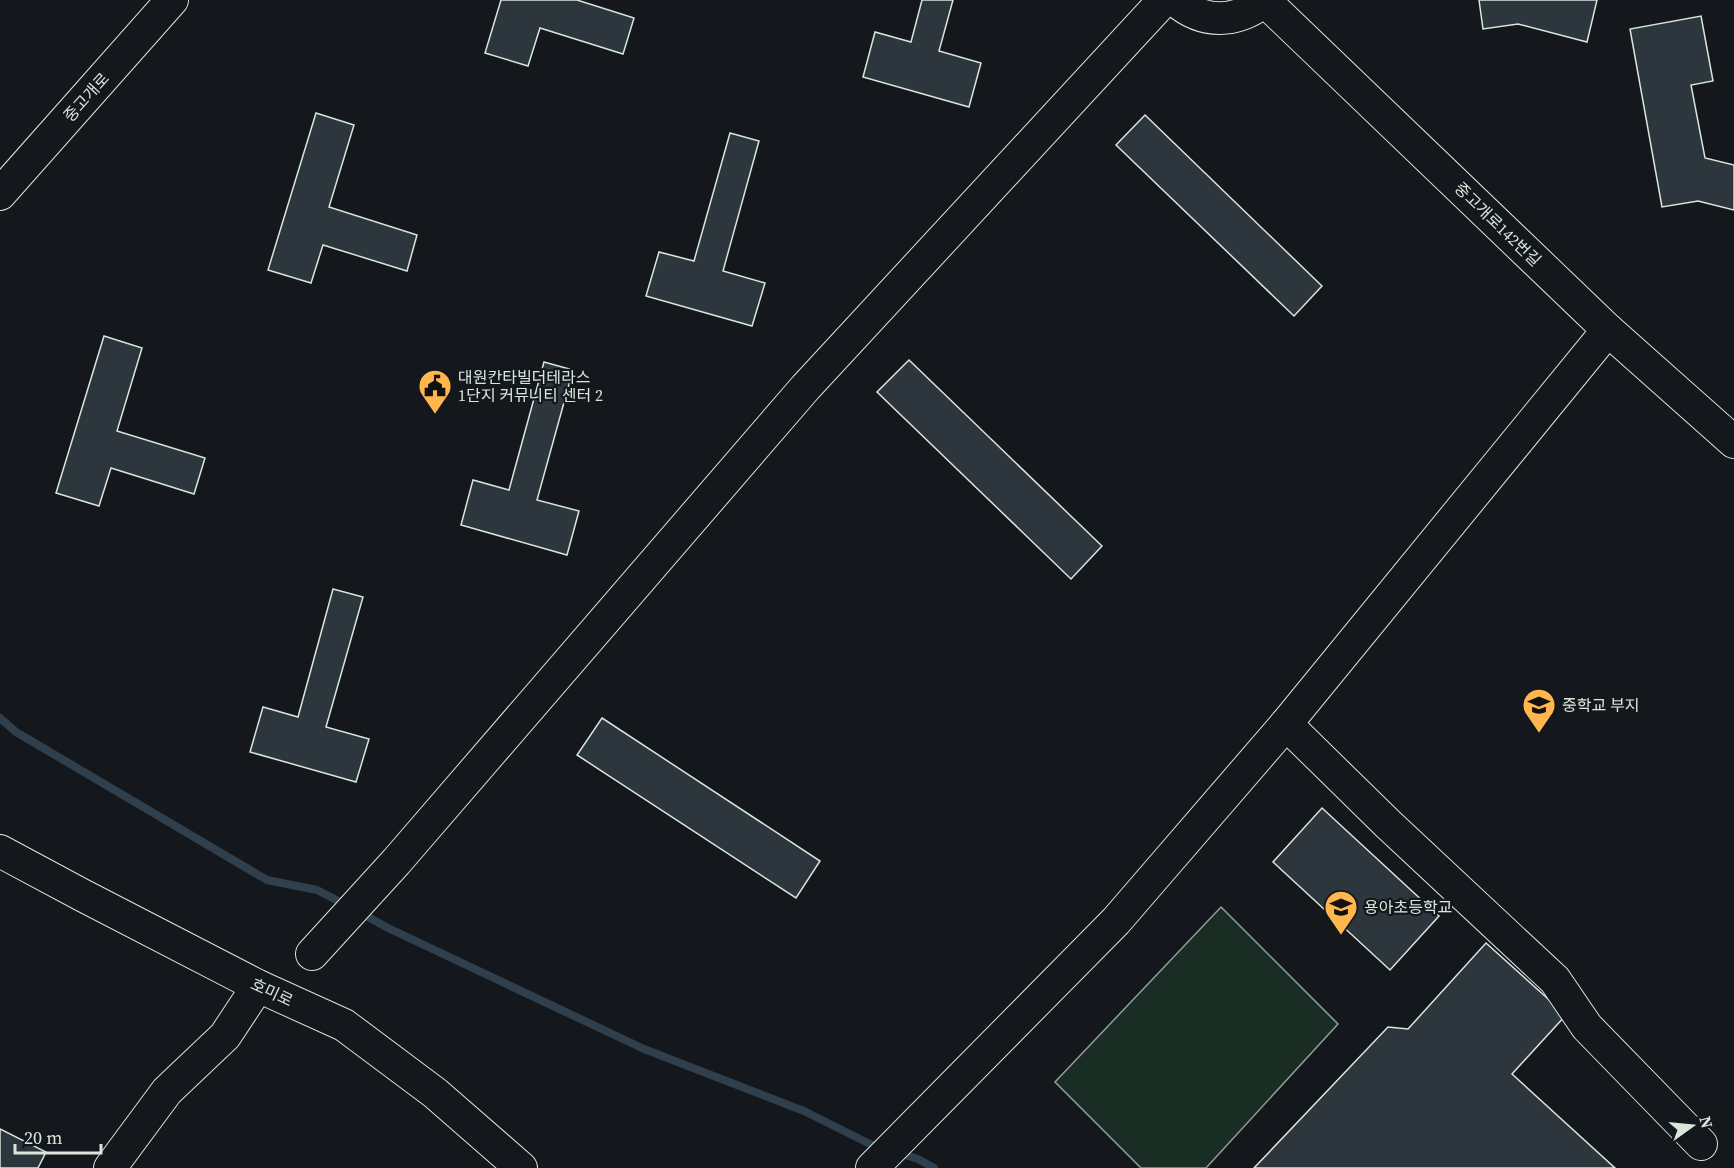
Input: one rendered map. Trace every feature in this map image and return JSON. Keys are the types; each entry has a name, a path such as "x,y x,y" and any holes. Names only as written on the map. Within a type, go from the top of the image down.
{"street":[{"name":"중고개로","path":"0,194 172,0"},
{"path":"312,954 396,862 804,388 1164,0"},
{"path":"1175,0 1185,9 1206,17 1227,18 1248,13 1266,0"},
{"name":"중고개로142번길","path":"1266,0 1608,330 1734,442"},
{"path":"874,1166 1116,921 1286,724 1608,330"},
{"path":"1286,724 1388,824 1555,980 1587,1028 1701,1144"},
{"name":"호미로","path":"0,851 258,986 344,1025 435,1093 521,1168"},
{"path":"110,1168 167,1092 225,1036 258,986"}],"green space":[{"path":"1221,907 1338,1024 1206,1168 1141,1168 1055,1082"}],"building":[{"path":"501,0 577,0 634,18 623,54 540,28 528,66 485,53"},
{"path":"922,0 953,0 939,51 981,63 969,107 863,77 875,32 911,42"},
{"path":"1479,0 1597,0 1587,42 1518,24 1483,29"},
{"path":"1701,16 1713,81 1691,85 1705,158 1734,165 1734,210 1698,201 1662,207 1630,29"},
{"path":"316,113 354,125 329,207 417,235 407,271 323,245 311,283 268,270"},
{"path":"1145,115 1322,286 1294,316 1116,145"},
{"path":"730,133 759,141 723,271 765,283 752,326 646,296 659,252 694,261"},
{"path":"104,336 142,348 117,431 205,458 194,494 111,468 99,506 56,493"},
{"path":"909,360 1102,546 1071,579 877,392"},
{"path":"544,362 573,370 537,500 579,511 567,555 461,525 473,480 509,490"},
{"path":"333,589 363,597 326,727 369,739 356,782 250,752 263,707 298,717"},
{"path":"602,718 820,861 796,898 577,755"},
{"path":"1322,808 1439,916 1390,970 1273,862"},
{"path":"1486,943 1566,1015 1512,1074 1615,1168 1254,1168 1388,1027 1408,1029"},
{"path":"0,1129 46,1152 38,1168 0,1168"}],"waterway":[{"path":"0,718 16,732 267,880 317,890 348,906"},
{"path":"359,912 388,928 644,1049 804,1111 870,1144 883,1148"},
{"path":"896,1152 918,1159 934,1168"}],"place":[{"name":"대원칸타빌더테라스 1단지 커뮤니티 센터 2","path":"435,415"},
{"name":"중학교 부지","path":"1539,734"},
{"name":"용아초등학교","path":"1341,936"}]}
